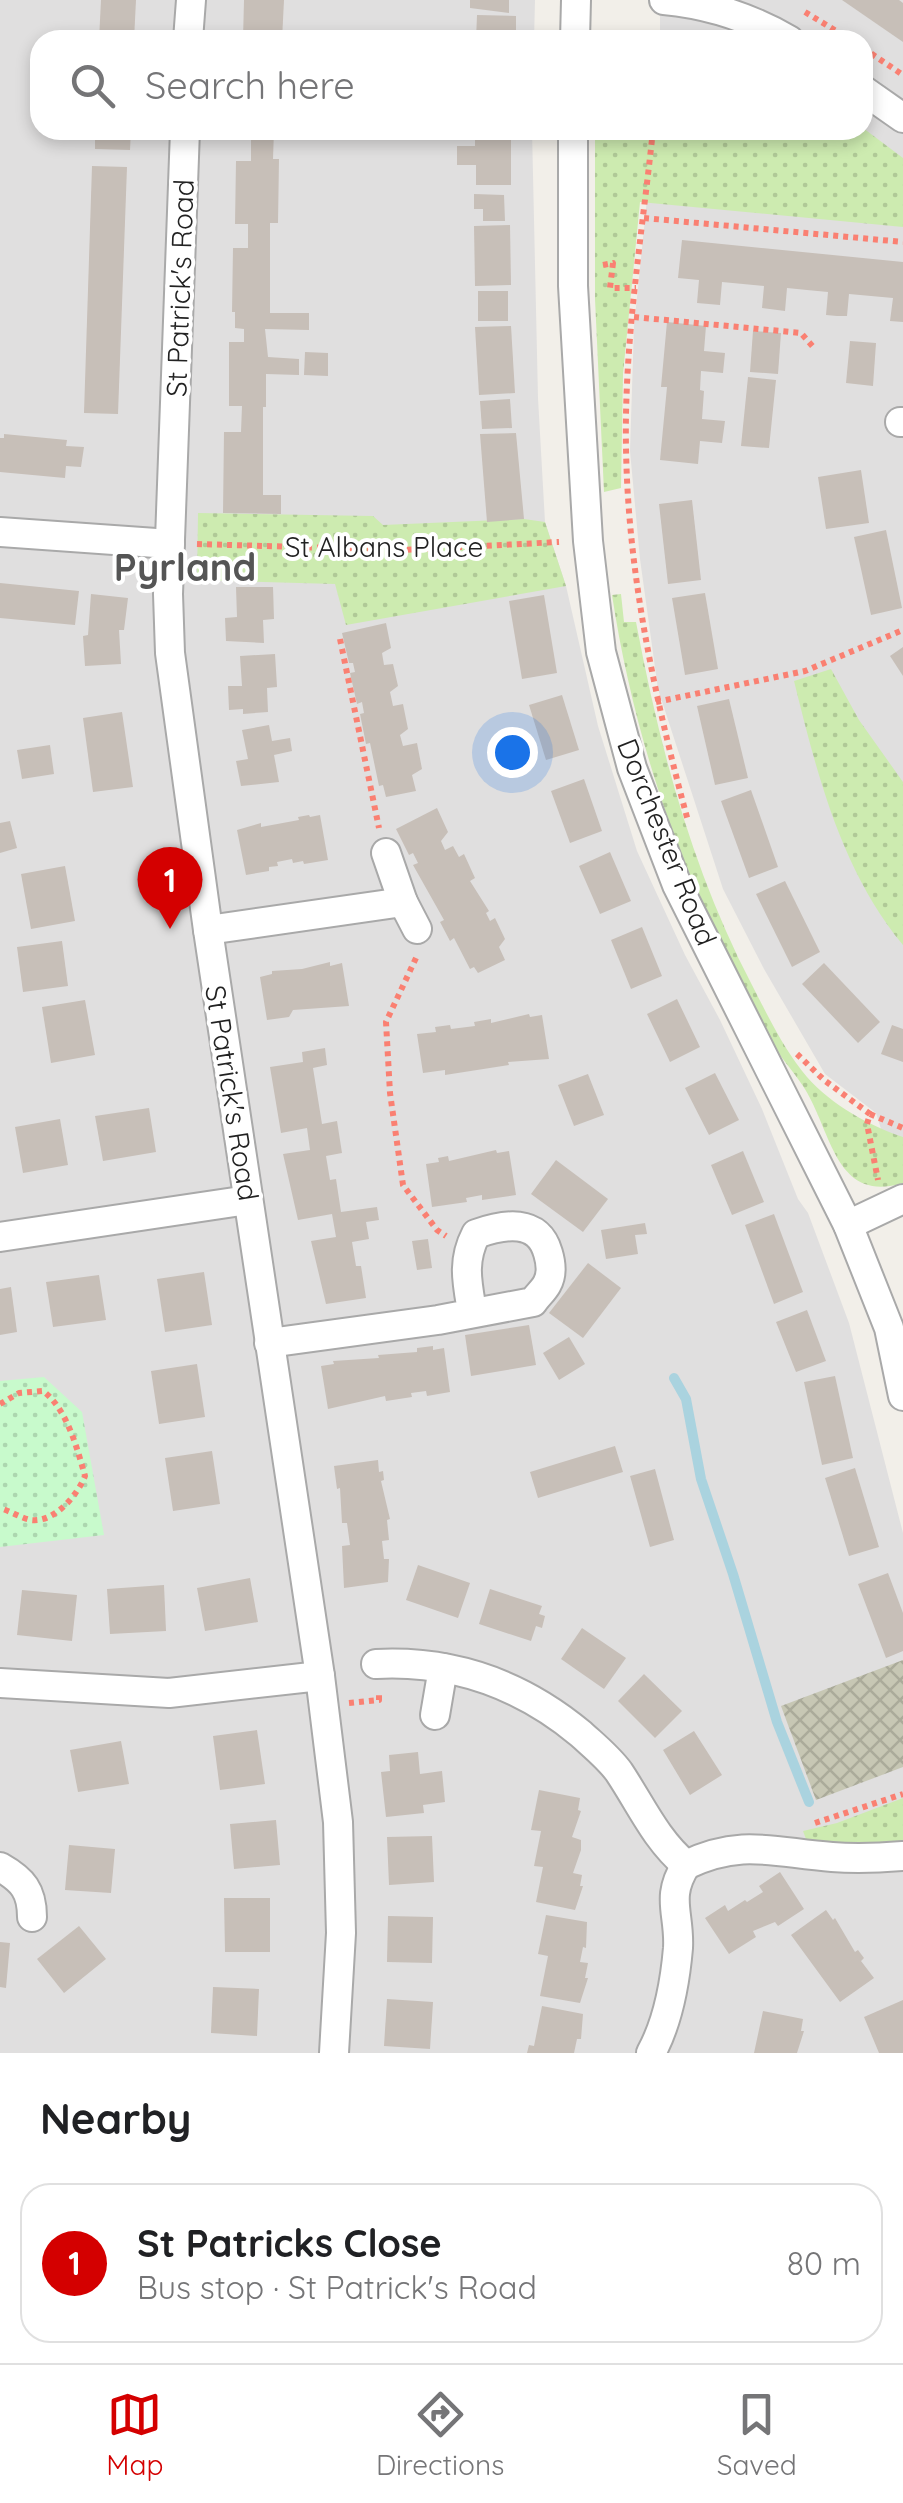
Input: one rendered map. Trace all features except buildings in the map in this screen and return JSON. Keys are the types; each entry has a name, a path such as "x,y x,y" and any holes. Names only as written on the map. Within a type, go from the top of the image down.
{"street":[{"path":"189,30 191,0"},
{"path":"575,30 576,0"},
{"path":"664,0 710,8 768,30"},
{"path":"873,97 903,118"},
{"name":"St Patrick's Road","path":"185,140 170,544 170,652 338,1822 341,1933 334,2053"},
{"name":"Dorchester Road","path":"573,140 573,286 588,541 602,652 632,768 677,885 848,1225 889,1328 903,1396"},
{"path":"0,532 170,544"},
{"path":"386,854 417,930"},
{"path":"208,930 403,902"},
{"path":"0,1237 248,1200"},
{"path":"848,1225 894,1203"},
{"path":"269,1343 438,1320 533,1302 550,1280 544,1240 526,1226 501,1225 476,1234 465,1270 472,1311"},
{"path":"376,1664 408,1662 492,1679 554,1712 617,1769 668,1850 686,1865"},
{"path":"434,1715 442,1668"},
{"path":"0,1683 168,1693 320,1676"},
{"path":"651,2053 672,1992 678,1943 673,1898 676,1881 686,1865 710,1854 745,1848 849,1858 903,1856"},
{"path":"0,1867 18,1877 32,1894 32,1917"}],"path":[{"path":"795,7 836,30"},
{"path":"873,55 903,75"},
{"path":"652,140 634,317 626,445 628,491 636,579 656,702 691,834"},
{"path":"644,218 903,242"},
{"path":"634,317 800,334 815,350"},
{"name":"St Albans Place","path":"170,544 400,550 588,541"},
{"path":"656,702 805,671 903,630"},
{"path":"340,639 371,802 386,854"},
{"path":"417,930 416,963 386,1022 390,1092 403,1185 437,1230 468,1250"},
{"path":"796,1053 824,1080 870,1114 903,1128"},
{"path":"870,1114 867,1124 894,1203"},
{"path":"0,1404 31,1392 42,1391 52,1398 65,1418 85,1476 79,1492 47,1517 32,1520 0,1508"},
{"path":"324,1706 379,1700 376,1664"},
{"path":"775,1851 797,1827 837,1818 903,1794"}],"shaded area":[{"path":"0,0 535,0 534,30 30,30 30,140 532,140 545,522 566,586 598,726 637,851 762,1109 798,1199 808,1213 849,1323 903,1533 903,2053 0,2053"},
{"path":"660,0 903,0 903,1199 876,1113 825,1074 723,889 658,689 630,451 634,327 653,140 873,140 873,30 660,30"},
{"path":"903,1660 903,1767 816,1800 781,1706"}],"green space":[{"path":"873,136 903,158 903,227 640,202 623,374 621,488 604,492 595,299 595,140 873,140"},
{"path":"198,513 373,516 383,525 524,519 545,522 566,586 346,625 335,584 197,580"},
{"path":"621,594 624,622 636,622 667,762 695,853 731,942 777,1032 807,1077 851,1113 903,1137 903,1183 880,1187 862,1183 838,1159 813,1104 772,1043 716,937 671,826 636,712 612,595"},
{"path":"831,669 859,720 903,782 903,945 881,916 847,853 822,786 803,716 794,681"},
{"path":"44,1377 82,1412 104,1535 0,1547 0,1381"},
{"path":"903,1798 903,1843 852,1846 806,1839 803,1831 837,1823"}],"waterway":[{"path":"674,1378 686,1399 701,1479 777,1722 809,1802"}],"place":[{"name":"St Patricks Close","path":"170,929"}],"district":[{"name":"Pyrland","path":"185,568"}]}
